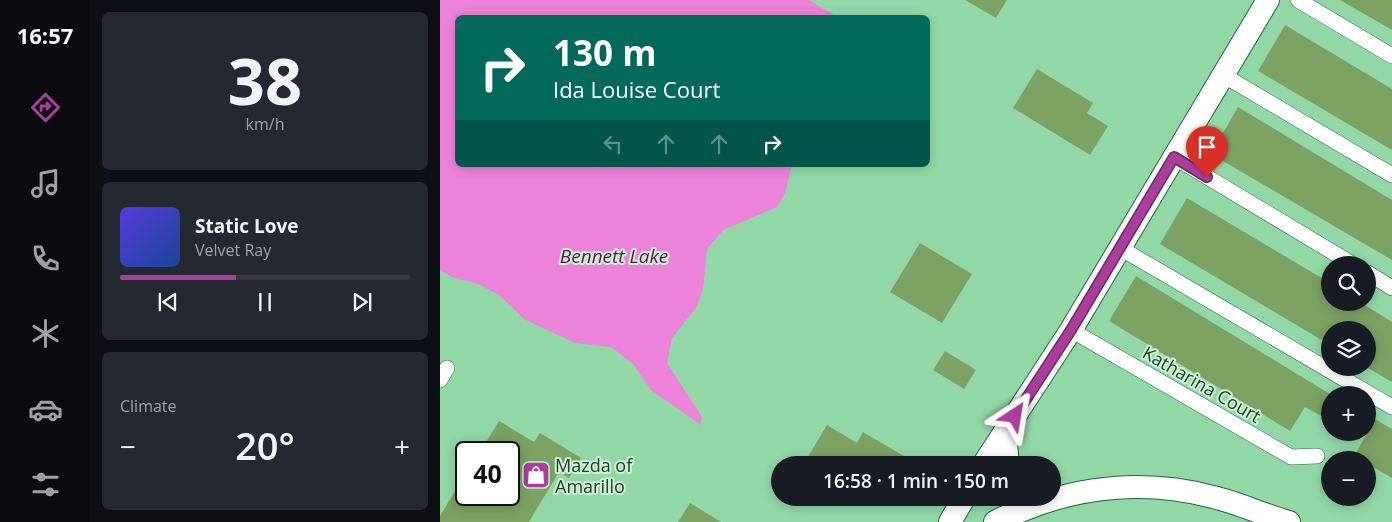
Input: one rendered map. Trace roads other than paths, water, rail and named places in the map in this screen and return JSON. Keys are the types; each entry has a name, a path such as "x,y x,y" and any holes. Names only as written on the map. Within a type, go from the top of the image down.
{"street":[{"path":"1298,0 1392,56"},
{"path":"993,456 1015,416 1071,330 1266,1"},
{"path":"1223,75 1392,175"},
{"path":"1174,157 1339,256"},
{"path":"1120,248 1392,407"},
{"path":"1376,278 1392,288"},
{"name":"Katharina Court","path":"1071,330 1291,457 1317,456"},
{"path":"1007,456 1006,444 1015,416"},
{"path":"1014,510 1076,493 1113,488 1147,487 1213,496 1289,522"},
{"path":"950,522 959,506"}],"water":[{"name":"Bennett Lake","path":"440,0 809,0 834,15 455,15 455,167 792,167 785,193 777,207 723,230 707,249 703,290 696,308 672,338 667,363 702,417 701,425 651,390 633,364 611,347 575,343 524,319 499,295 478,284 452,277 440,270"}],"place":[{"name":"Mazda of Amarillo","path":"536,475"}]}
